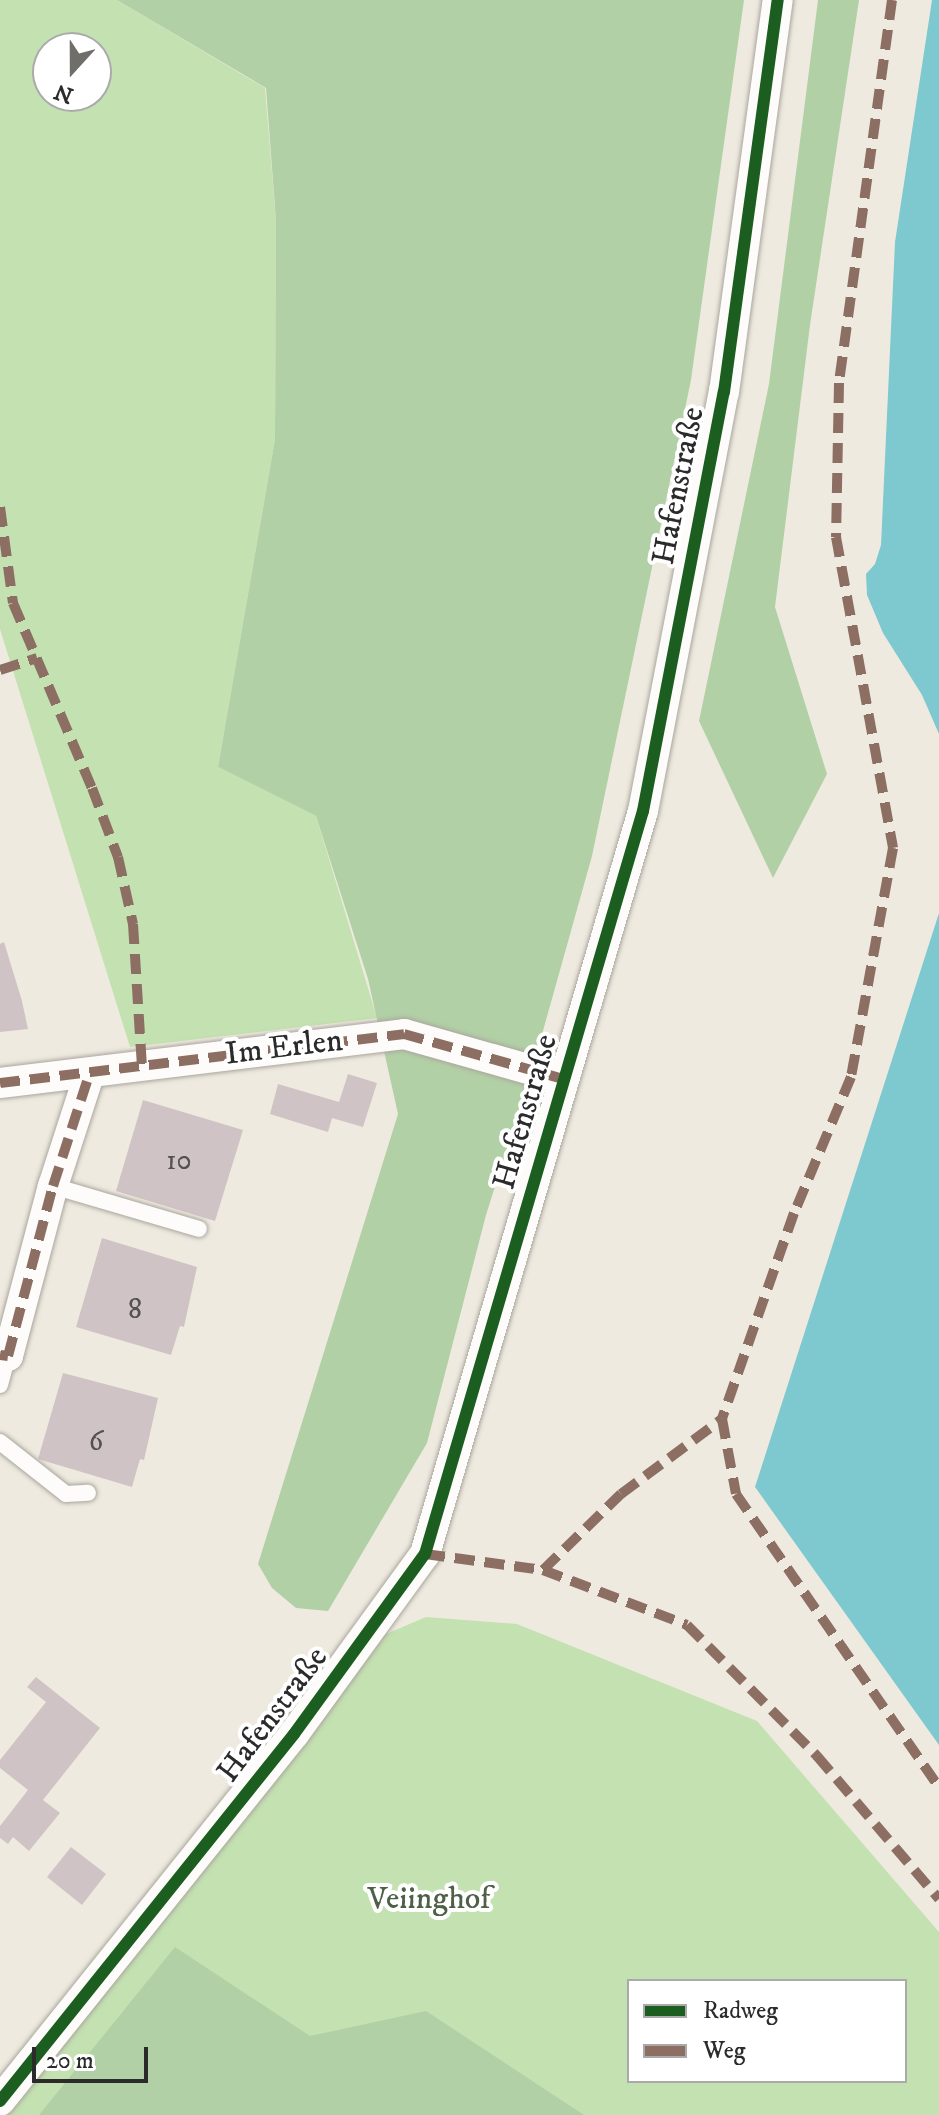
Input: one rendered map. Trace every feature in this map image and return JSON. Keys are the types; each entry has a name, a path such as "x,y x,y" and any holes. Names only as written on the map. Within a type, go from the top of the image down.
{"street":[{"name":"Hafenstraße","path":"0,2101 294,1734 425,1554 643,811 724,392 778,0"},
{"name":"Im Erlen","path":"0,1083 89,1075 404,1034 563,1079"},
{"path":"3,1365 53,1186 89,1075"}],"lane":[{"path":"53,1186 199,1229"},
{"path":"0,1442 66,1494 88,1493"}],"green space":[{"path":"0,0 117,0 265,88 276,221 275,439 218,767 316,816 377,1018 130,1047 0,629"},
{"path":"117,0 744,0 691,380 592,856 534,1063 486,1215 427,1443 328,1611 296,1608 272,1588 258,1564 398,1114 368,979 316,816 218,767 275,439 276,221 266,88"},
{"path":"818,0 859,0 810,325 775,607 827,774 773,878 699,721 769,384"},
{"name":"Veiinghof","path":"426,1617 517,1624 757,1721 939,1932 939,2115 0,2115 334,1670 386,1634"},
{"path":"175,1947 310,2036 426,2011 584,2115 39,2115"}],"water":[{"path":"932,0 939,0 939,734 922,695 883,633 867,595 866,574 875,564 881,545 895,242"},
{"path":"939,913 939,1745 755,1487"}],"building":[{"path":"4,942 28,1029 0,1032 0,944"},
{"path":"348,1074 377,1083 363,1127 332,1118 328,1132 270,1114 278,1084 339,1102"},
{"path":"143,1100 243,1130 215,1221 116,1191"},
{"path":"102,1238 197,1267 184,1327 180,1326 171,1355 76,1327"},
{"path":"63,1373 158,1398 144,1460 140,1459 132,1487 38,1459"},
{"path":"36,1677 100,1728 43,1800 60,1813 29,1851 13,1837 8,1844 0,1838 0,1826 28,1790 0,1768 0,1760 46,1702 27,1687"},
{"path":"71,1847 106,1874 82,1905 47,1877"}],"marked path":[{"path":"892,0 839,383 836,537 893,848 851,1077 794,1213 722,1419 736,1494 939,1787"},
{"path":"0,507 13,603 118,857 133,924 142,1067"},
{"path":"0,670 37,658"},
{"path":"0,1083 404,1034 563,1079"},
{"path":"0,1355 8,1356 53,1186 89,1075"},
{"path":"543,1570 621,1494 722,1419"},
{"path":"422,1558 425,1554 543,1570 687,1625 817,1756 939,1899"}],"cycle path":[{"path":"0,2101 294,1734 425,1554 643,811 724,392 778,0"}]}
